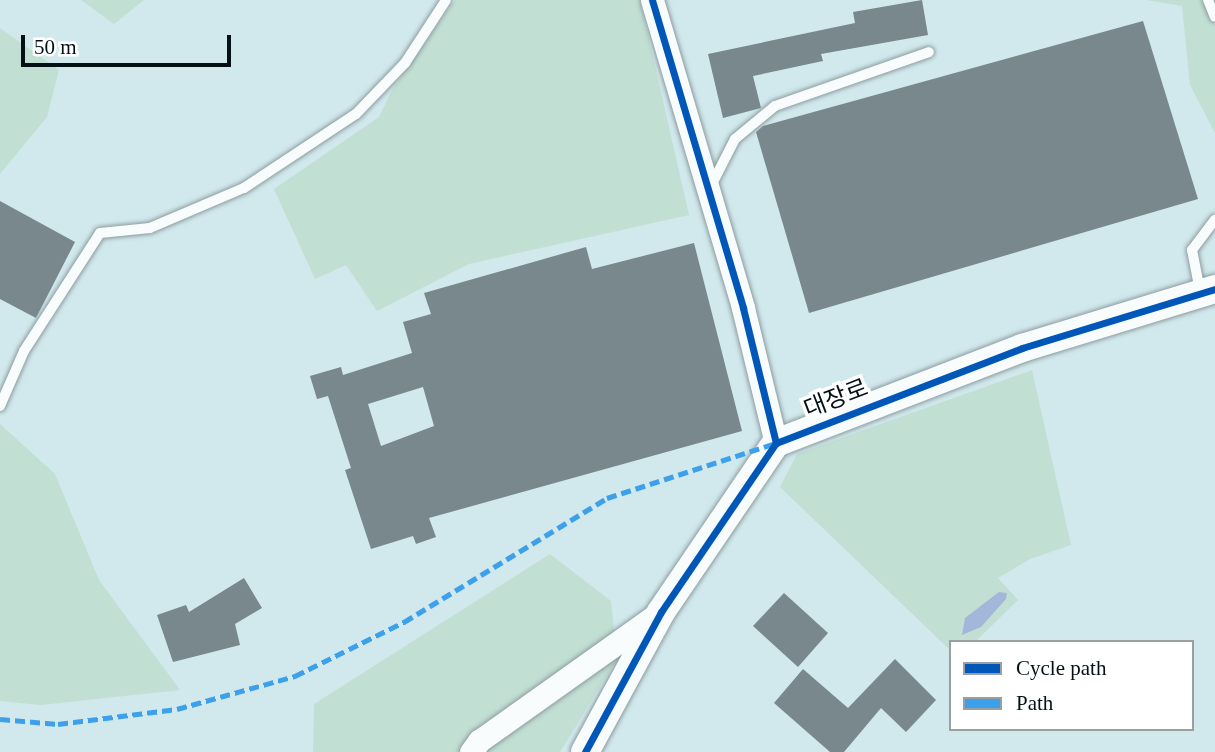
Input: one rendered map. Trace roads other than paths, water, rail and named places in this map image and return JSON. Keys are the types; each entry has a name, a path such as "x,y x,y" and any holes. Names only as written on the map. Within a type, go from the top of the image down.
{"street":[{"path":"585,752 661,612 776,443 743,308 652,0"},
{"name":"대장로","path":"776,443 1022,348 1208,291"},
{"path":"471,752 479,741 661,612"}],"lane":[{"path":"0,405 24,351 100,233 150,228 244,188 356,114 405,63 446,0"},
{"path":"1208,0 1215,17"},
{"path":"708,191 736,139 775,106 929,52"},
{"path":"1208,291 1192,250 1215,220"}],"water":[{"path":"999,592 1007,593 1006,599 981,627 962,635 965,618"}]}
